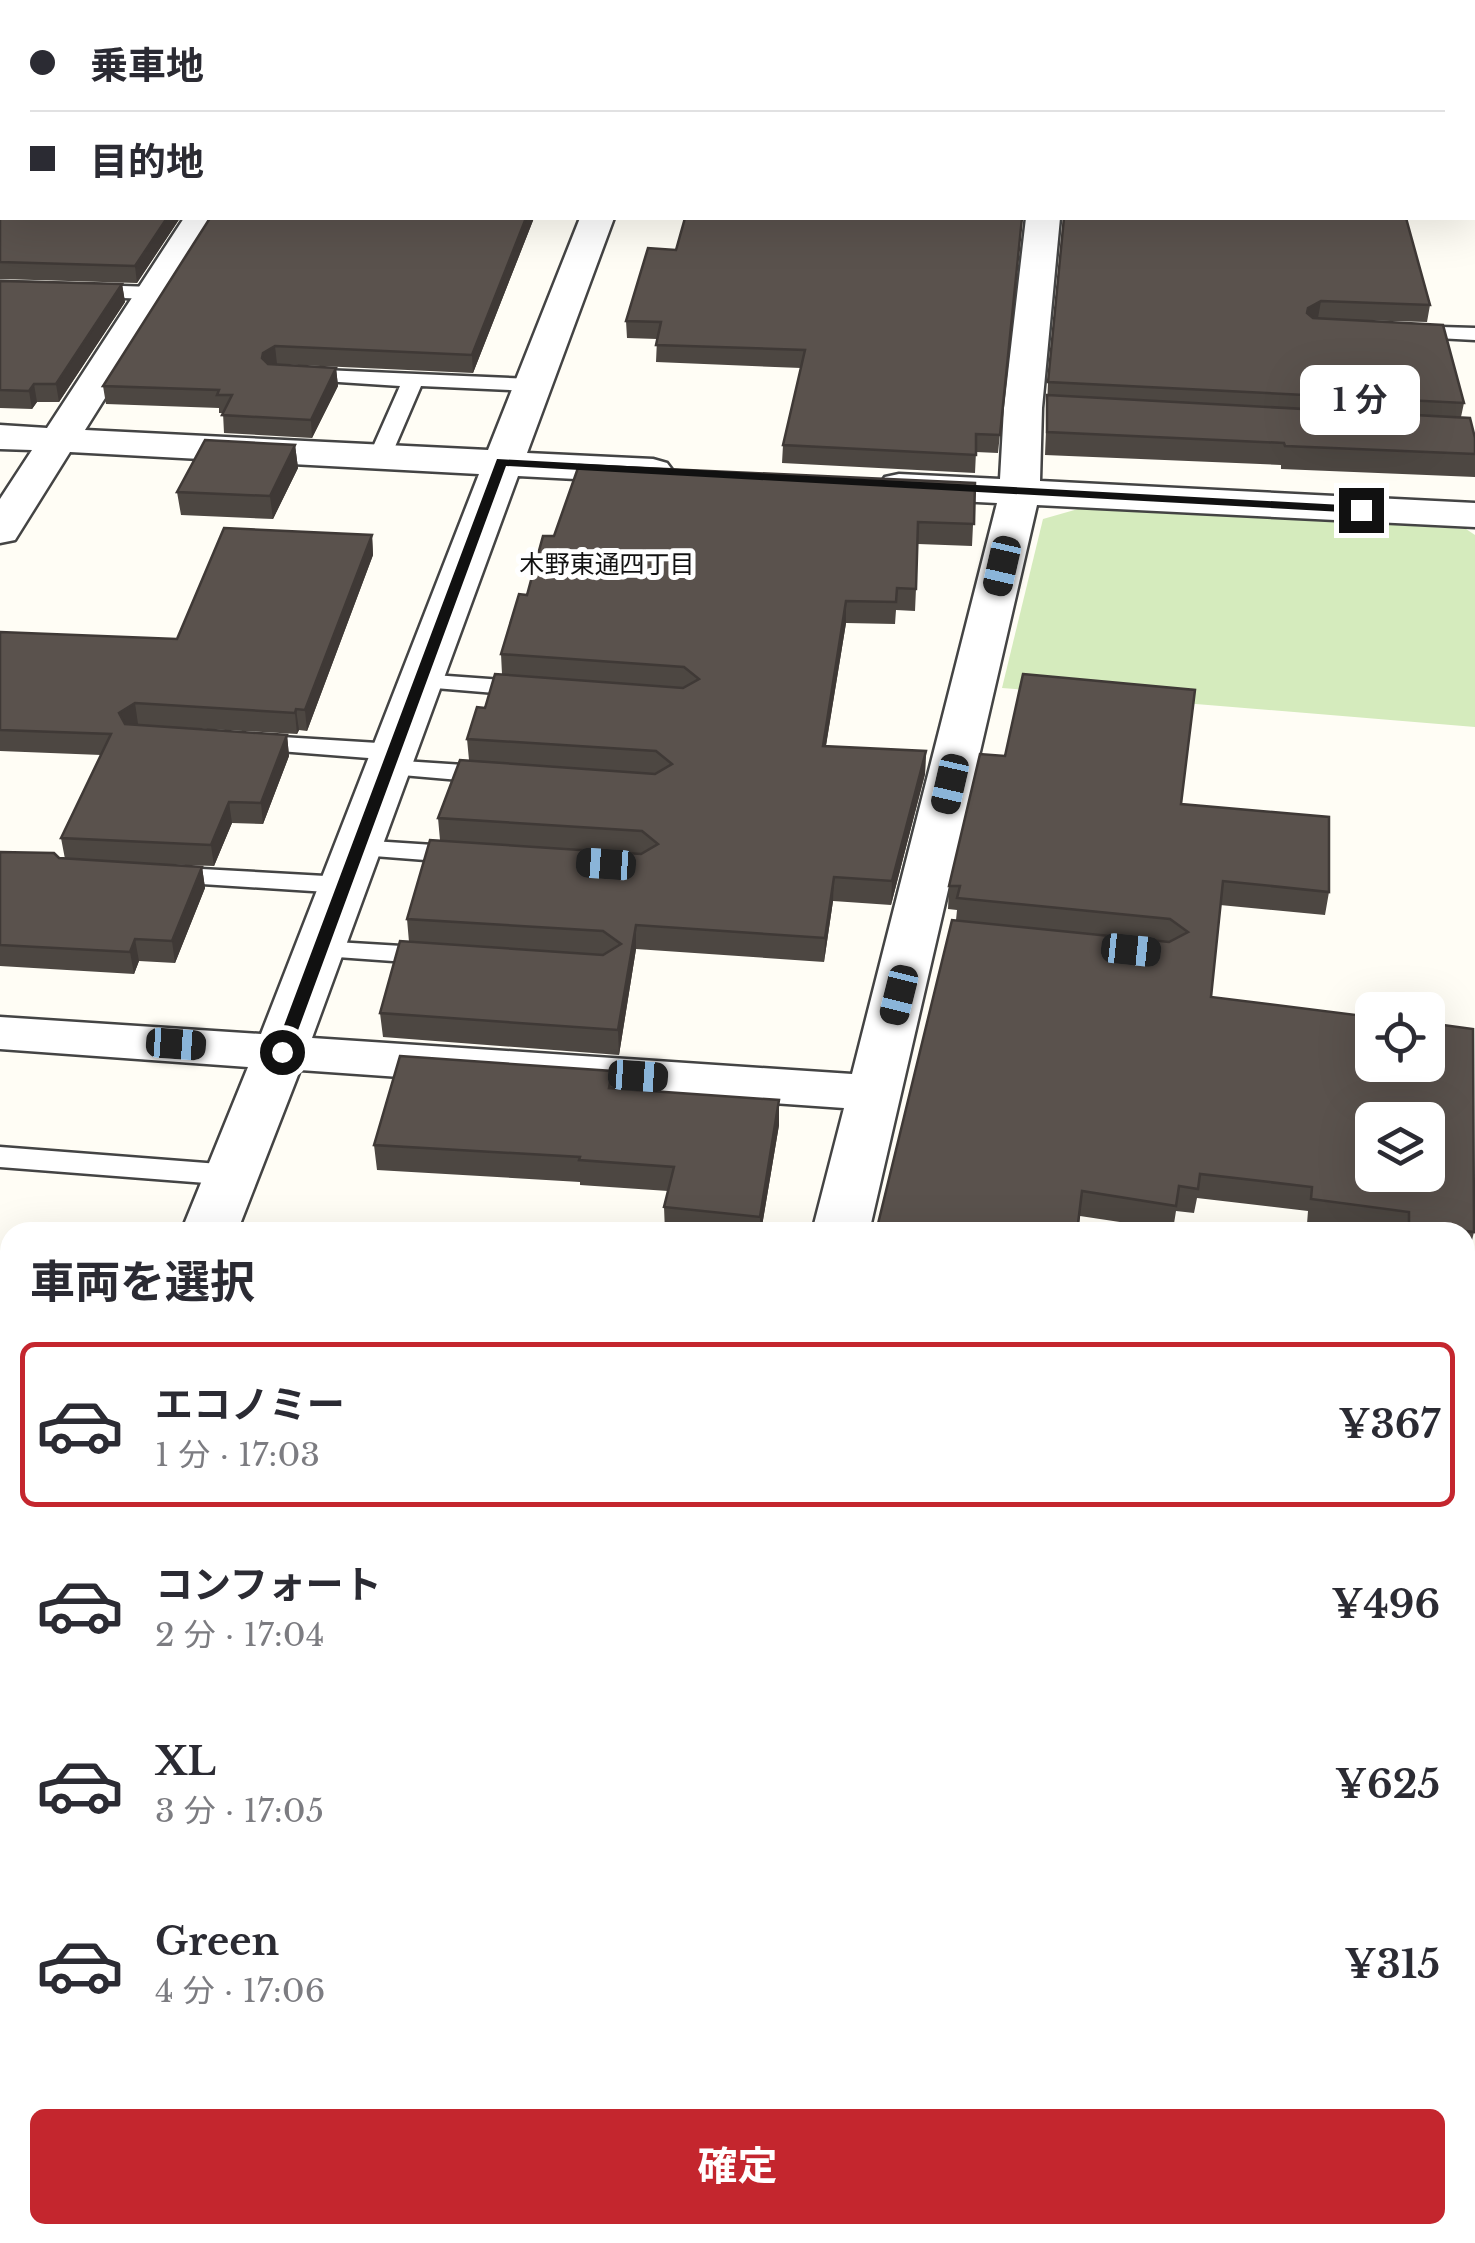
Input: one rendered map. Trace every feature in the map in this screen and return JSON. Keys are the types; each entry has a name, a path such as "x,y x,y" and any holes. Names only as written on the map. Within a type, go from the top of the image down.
{"street":[{"path":"0,531 201,220"},
{"path":"213,1222 282,1052 595,220"},
{"path":"844,1222 876,1093 925,930 1020,493 1032,409 1043,220"},
{"path":"0,437 681,472"},
{"path":"860,483 1475,516"},
{"path":"0,1033 876,1093"}],"lane":[{"path":"0,288 152,292"},
{"path":"1377,330 1475,334"},
{"path":"277,374 531,386"},
{"path":"380,456 413,380"},
{"path":"420,682 552,691"},
{"path":"216,741 522,777"},
{"path":"130,873 350,867 490,856"},
{"path":"318,949 471,958"},
{"path":"0,1156 232,1175"}],"green space":[{"path":"1085,507 1466,529 1475,535 1475,727 1002,688 1043,519"}],"building":[{"path":"0,220 166,220 135,266 0,262"},
{"path":"209,220 525,220 472,355 275,346 263,353 268,364 336,368 311,420 222,415 232,395 217,395 219,390 103,386"},
{"path":"684,220 1022,220 1000,435 976,434 976,455 783,445 805,350 656,345 661,322 626,321 648,248 676,250"},
{"path":"1064,220 1407,220 1430,305 1321,301 1308,308 1307,313 1313,318 1443,325 1464,403 1048,382"},
{"path":"0,281 122,284 56,384 34,384 29,391 0,390"},
{"path":"1047,395 1470,418 1475,454 1047,432"},
{"path":"205,440 295,445 270,496 177,492"},
{"path":"579,465 975,483 974,524 918,522 916,589 897,588 896,602 846,601 823,746 926,751 892,881 834,877 825,938 636,925 618,1030 380,1013 400,941 603,955 621,944 603,931 407,919 430,840 641,854 658,844 642,831 438,818 460,760 655,774 672,764 656,751 467,739 477,707 485,708 495,674 683,688 699,679 684,667 501,654 519,594 527,595 543,536 554,536"},
{"path":"224,528 372,535 305,710 296,709 295,713 135,703 119,713 125,724 287,735 261,803 229,802 211,845 61,838 111,734 0,730 0,632 177,639"},
{"path":"1023,674 1195,690 1181,804 1329,817 1329,892 1223,881 1211,997 1355,1015 1355,1082 1445,1082 1445,1025 1473,1029 1474,1222 1409,1222 1409,1212 1311,1199 1312,1187 1200,1174 1198,1189 1179,1186 1176,1206 1082,1191 1078,1222 878,1222 952,920 1169,942 1188,932 1170,919 957,898 960,886 949,886 980,754 1005,756"},
{"path":"0,852 54,853 59,858 202,867 172,941 135,939 130,952 0,945"},
{"path":"400,1056 612,1071 609,1088 779,1100 760,1217 664,1207 674,1167 579,1160 580,1157 374,1145"}],"district":[{"name":"木野東通四丁目","path":"607,564"}],"route":[{"path":"282,1052 501,462 1361,510"}]}
